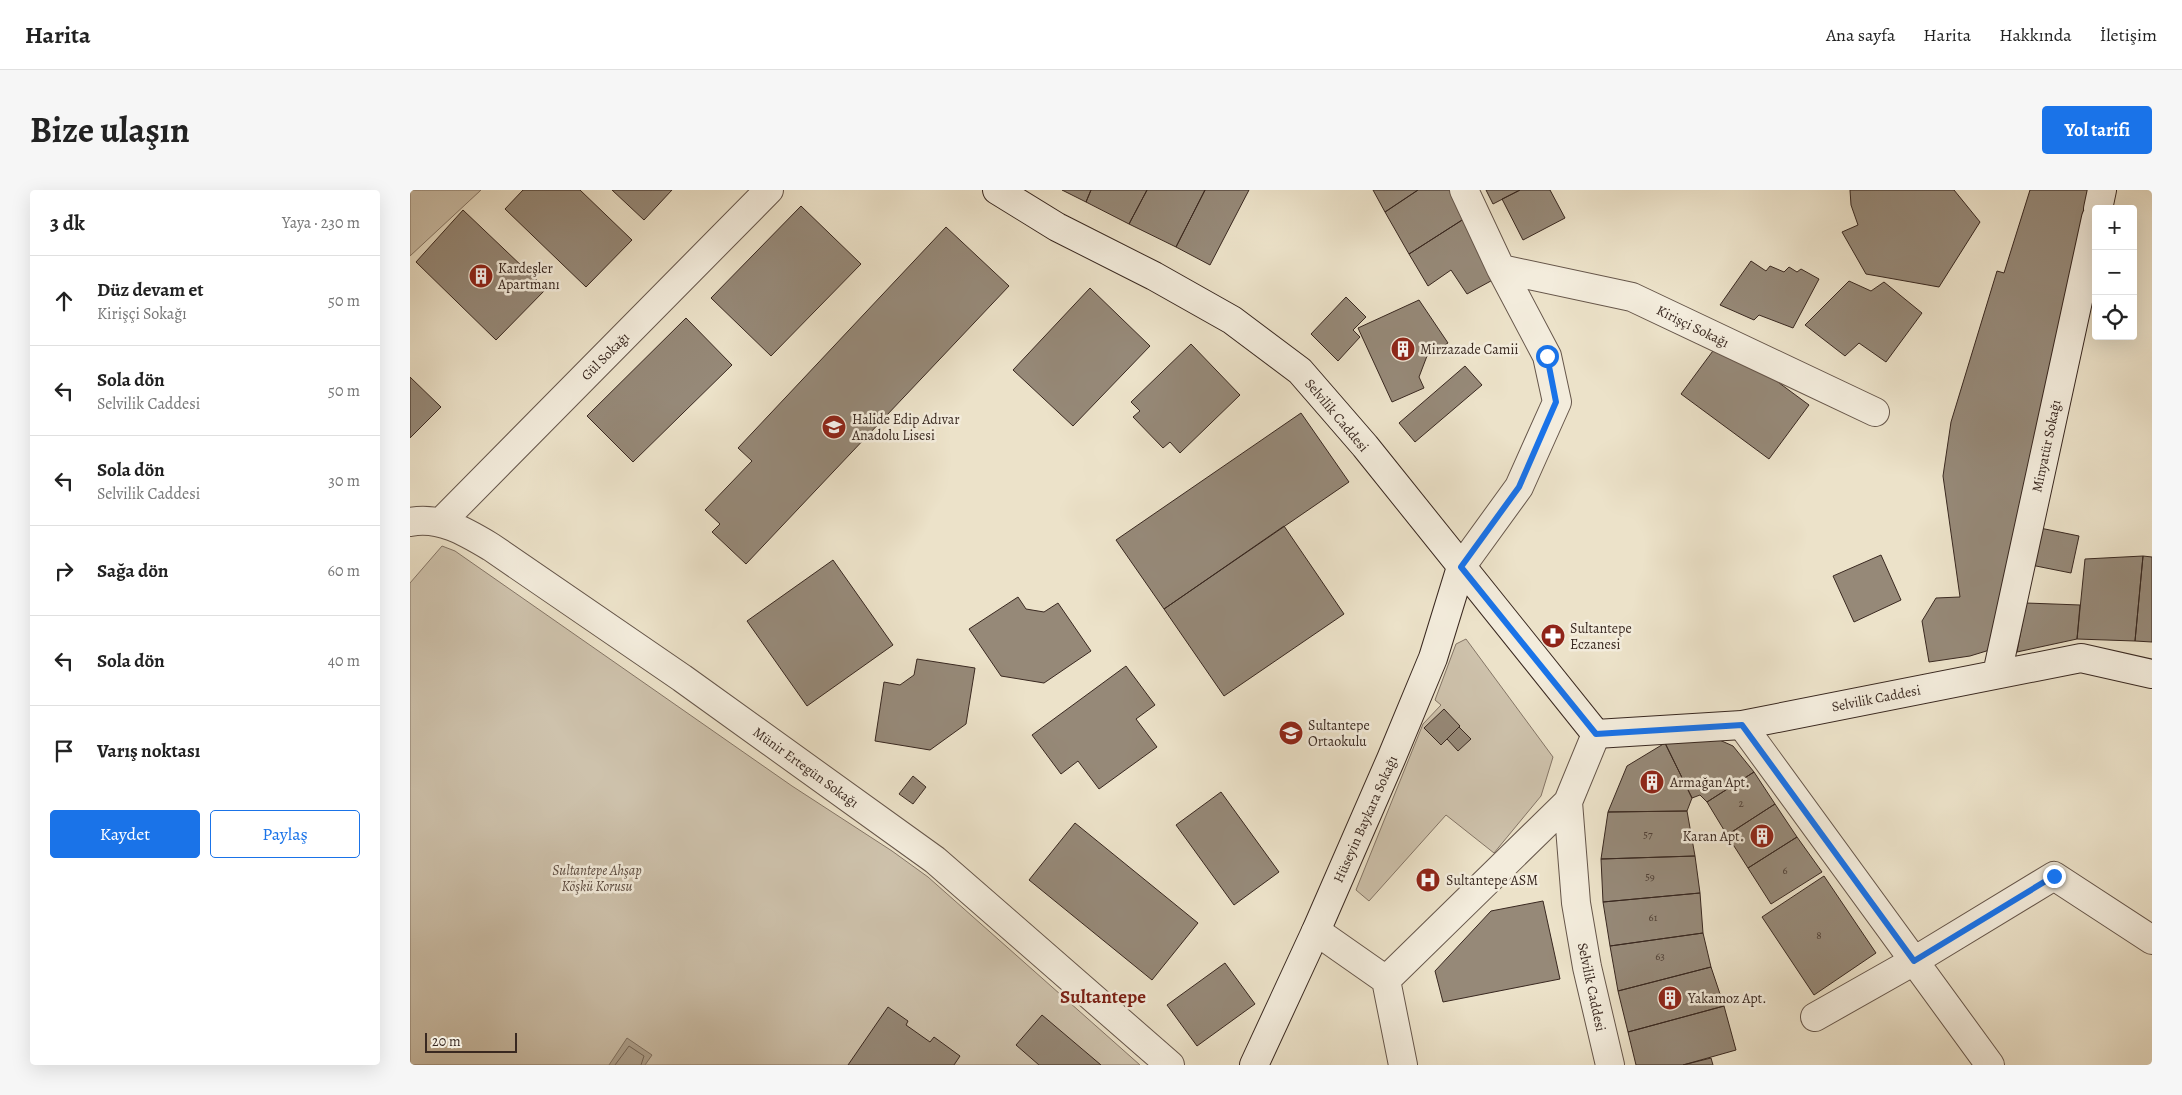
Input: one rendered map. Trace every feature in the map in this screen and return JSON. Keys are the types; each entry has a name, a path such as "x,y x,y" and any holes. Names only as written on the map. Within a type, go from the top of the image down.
{"street":[{"name":"Gül Sokağı","path":"441,522 769,190"},
{"name":"Selvilik Caddesi","path":"997,190 1057,227 1154,276 1232,320 1300,371 1365,446 1596,734"},
{"path":"1461,567 1519,487 1556,402 1547,356 1501,269 1464,190"},
{"path":"2099,205 2102,190"},
{"name":"Minyatür Sokağı","path":"1997,674 2092,236"},
{"name":"Kirişçi Sokağı","path":"1501,269 1632,297 1875,412"},
{"name":"Münir Ertegün Sokağı","path":"410,522 419,520 441,522 464,531 499,552 682,678 935,860 1170,1065"},
{"name":"Hüseyin Baykara Sokağı","path":"1254,1065 1316,931 1433,658 1461,567"},
{"name":"Selvilik Caddesi","path":"1596,734 1742,725 2081,658 2152,674"},
{"path":"1742,725 1990,1065"},
{"name":"Selvilik Caddesi","path":"1596,734 1568,802 1576,903 1587,967 1610,1065"},
{"path":"1386,980 1568,802"},
{"path":"1815,1017 1914,961 2054,876 2152,940"},
{"path":"1316,931 1386,980 1403,1065"}],"green space":[{"path":"410,190 481,190 410,256"},
{"name":"Sultantepe Ahşap Köşkü Korusu","path":"442,546 455,551 792,786 892,851 928,877 1140,1065 410,1065 410,583"},
{"path":"1466,639 1553,757 1541,796 1494,853 1446,815 1369,901 1356,890 1423,724 1441,705 1435,700 1456,644"}],"water":[{"path":"627,1038 652,1055 645,1065 609,1065"}],"building":[{"path":"523,190 580,190 632,240 586,287 505,209"},
{"path":"612,190 672,190 644,220"},
{"path":"1062,190 1091,190 1086,202"},
{"path":"1091,190 1147,190 1129,224 1086,202"},
{"path":"1147,190 1205,190 1176,247 1129,224"},
{"path":"1205,190 1249,190 1210,265 1176,247"},
{"path":"1373,190 1418,190 1385,212"},
{"path":"1418,190 1457,190 1470,215 1409,254 1385,212"},
{"path":"1486,190 1520,190 1493,204"},
{"path":"1520,190 1550,190 1565,218 1523,240 1502,199"},
{"path":"1850,190 1954,190 1980,222 1939,287 1866,274 1842,232 1858,225 1851,205"},
{"path":"2030,190 2090,190 1993,649 1970,656 1929,662 1922,621 1936,598 1960,597 1943,476 1951,422 1997,271 2004,273"},
{"path":"801,206 861,264 771,356 711,298"},
{"name":"Kardeşler Apartmanı","path":"463,210 546,289 496,340 416,262"},
{"path":"1470,215 1500,276 1467,294 1451,270 1428,286 1409,254"},
{"path":"946,227 1009,286 746,564 712,532 720,524 705,510 752,461 738,448"},
{"path":"1751,261 1766,271 1770,266 1784,272 1789,267 1797,272 1801,269 1819,279 1793,328 1759,315 1754,320 1720,305"},
{"path":"1849,281 1871,291 1884,282 1922,313 1886,362 1859,343 1845,356 1805,325"},
{"path":"1090,288 1150,346 1073,426 1013,370"},
{"path":"1346,297 1366,317 1353,330 1360,337 1338,361 1311,334"},
{"name":"Mirzazade Camii","path":"1419,300 1448,343 1427,356 1419,377 1424,388 1392,402 1358,328"},
{"path":"686,318 732,365 633,462 587,416"},
{"path":"1721,340 1809,405 1769,459 1681,394"},
{"path":"1191,344 1240,395 1180,453 1170,442 1163,448 1133,417 1140,411 1131,402"},
{"path":"1465,366 1482,385 1415,442 1399,423"},
{"path":"410,377 441,407 410,438"},
{"path":"1301,413 1349,482 1164,609 1116,540"},
{"path":"1284,526 1344,614 1224,696 1164,609"},
{"path":"2040,528 2079,536 2071,573 2031,565"},
{"path":"1881,555 1901,600 1854,622 1833,576"},
{"path":"2143,556 2135,641 2077,639 2085,559"},
{"path":"2143,556 2152,557 2152,642 2135,641"},
{"path":"833,560 893,645 807,706 747,621"},
{"path":"1018,597 1026,609 1044,612 1058,603 1091,651 1044,683 1001,676 969,629"},
{"path":"2026,603 2080,605 2077,639 2017,652"},
{"path":"917,659 975,668 966,724 930,750 875,741 884,682 900,685 914,675"},
{"path":"1126,666 1155,705 1136,719 1157,747 1099,789 1078,761 1061,774 1032,735"},
{"path":"1444,709 1460,726 1441,745 1424,728"},
{"path":"1459,727 1471,739 1458,751 1447,739"},
{"path":"1715,738 1733,746 1754,772 1707,802 1700,795 1692,798 1665,743"},
{"name":"Armağan Apt.","path":"1665,743 1692,798 1687,811 1608,812 1627,766"},
{"path":"1754,772 1775,804 1727,835 1707,802"},
{"path":"913,776 926,787 913,804 899,794"},
{"path":"1221,792 1279,872 1234,905 1176,825"},
{"name":"Karan Apt.","path":"1775,804 1797,837 1748,868 1727,835"},
{"path":"1687,811 1695,856 1601,859 1608,812"},
{"path":"1075,823 1198,923 1152,980 1029,880"},
{"path":"1797,837 1822,872 1771,904 1748,868"},
{"path":"1695,856 1700,893 1603,902 1601,859"},
{"path":"1824,876 1876,953 1814,995 1762,917"},
{"path":"1700,893 1703,933 1610,946 1603,902"},
{"path":"1543,901 1560,979 1443,1002 1435,971 1491,911"},
{"path":"1703,933 1711,967 1618,991 1610,946"},
{"path":"1225,963 1255,1004 1197,1046 1167,1005"},
{"name":"Yakamoz Apt.","path":"1711,967 1724,1006 1628,1032 1618,991"},
{"path":"1724,1006 1736,1050 1683,1065 1636,1065 1628,1032"},
{"path":"888,1007 908,1021 906,1025 930,1042 934,1037 960,1056 954,1065 848,1065"},
{"path":"1042,1015 1101,1065 1039,1065 1016,1045"},
{"path":"1711,1058 1713,1065 1683,1065"}],"place":[{"name":"Kardeşler Apartmanı","path":"481,276"},
{"name":"Mirzazade Camii","path":"1403,349"},
{"name":"Halide Edip Adıvar Anadolu Lisesi","path":"834,427"},
{"name":"Sultantepe Eczanesi","path":"1553,636"},
{"name":"Sultantepe Ortaokulu","path":"1291,733"},
{"name":"Armağan Apt.","path":"1652,782"},
{"name":"Karan Apt.","path":"1762,836"},
{"name":"Sultantepe ASM","path":"1428,880"},
{"name":"Yakamoz Apt.","path":"1670,998"}],"district":[{"name":"Sultantepe","path":"1103,996"}],"route":[{"path":"1547,356 1556,402 1519,487 1461,567 1596,734 1742,725 1914,961 2054,876"}]}
